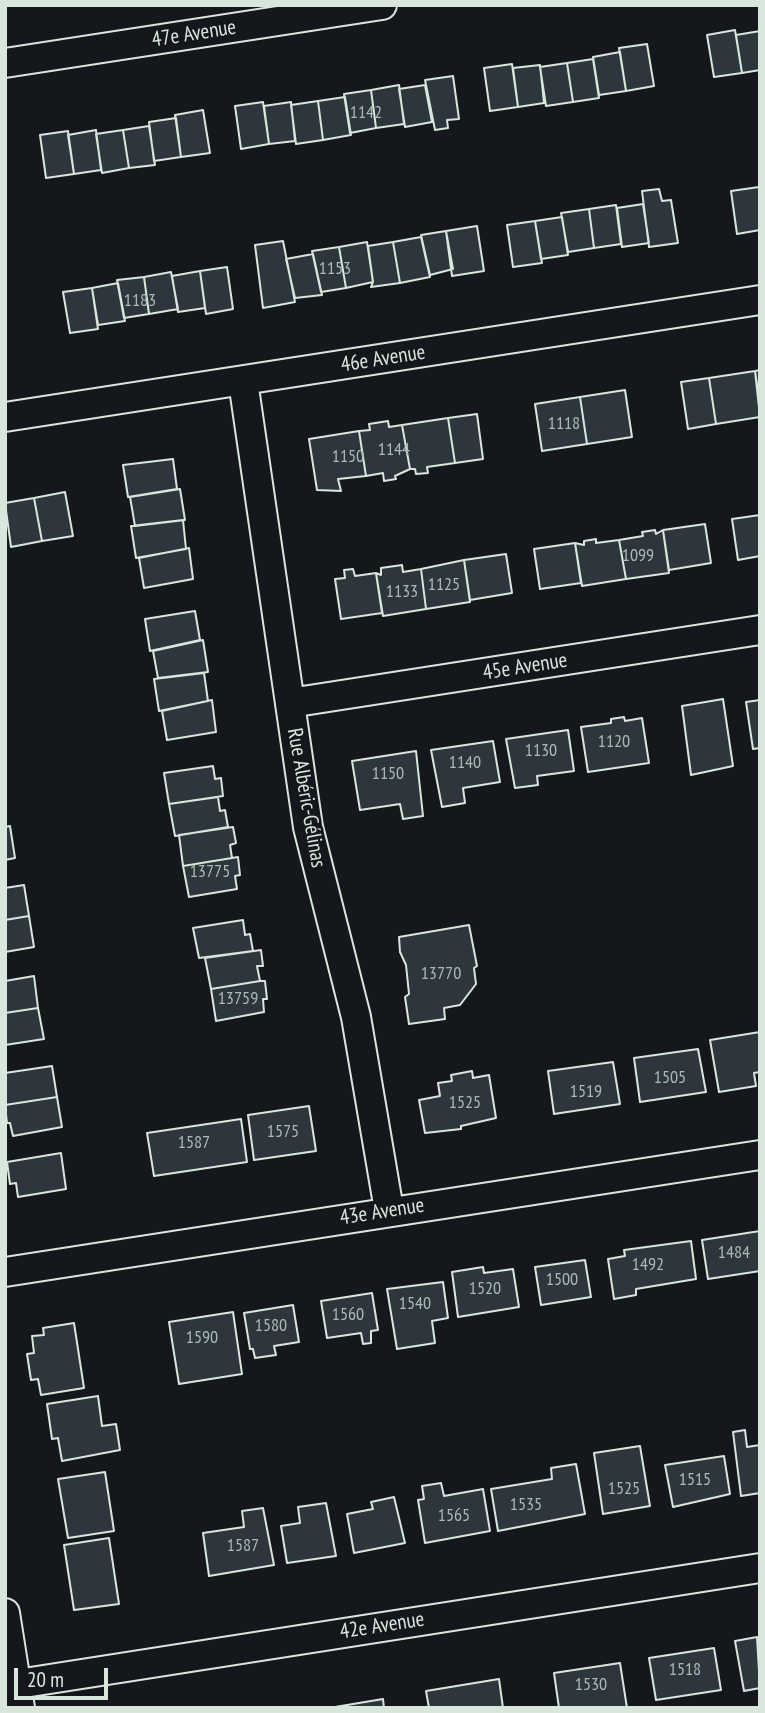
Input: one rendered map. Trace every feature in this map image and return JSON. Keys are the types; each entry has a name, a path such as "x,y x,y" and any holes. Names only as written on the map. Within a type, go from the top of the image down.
{"street":[{"name":"47e Avenue","path":"5,63 382,5"},
{"name":"46e Avenue","path":"5,417 760,300"},
{"name":"Rue Albéric-Gélinas","path":"243,381 308,827 356,1017 389,1210"},
{"name":"45e Avenue","path":"290,703 760,630"},
{"name":"43e Avenue","path":"5,1272 760,1154"},
{"name":"42e Avenue","path":"14,1693 760,1568"},
{"path":"5,1612 14,1693"}],"building":[{"path":"735,30 742,73 714,77 707,35"},
{"path":"760,31 760,70 742,73 736,35"},
{"path":"647,44 654,86 626,91 619,48"},
{"path":"620,52 626,91 599,95 593,57"},
{"path":"593,59 599,98 573,102 567,63"},
{"path":"567,63 573,102 546,106 540,67"},
{"path":"512,64 518,107 490,111 484,68"},
{"path":"540,65 544,103 518,107 513,68"},
{"path":"453,76 459,119 447,120 448,128 435,130 425,80"},
{"path":"399,85 404,124 376,128 371,90"},
{"path":"425,85 432,122 405,127 399,89"},
{"path":"371,90 376,128 350,133 344,94"},
{"path":"345,97 351,135 323,140 318,101"},
{"path":"318,101 323,140 296,144 291,105"},
{"path":"263,102 269,144 241,149 235,106"},
{"path":"291,102 295,141 269,144 264,106"},
{"path":"203,110 210,153 181,157 175,115"},
{"path":"176,118 181,157 154,161 149,122"},
{"path":"149,126 155,165 129,168 123,130"},
{"path":"96,130 101,170 74,174 68,135"},
{"path":"123,130 129,168 102,173 96,134"},
{"path":"68,131 74,174 46,178 40,135"},
{"path":"759,187 760,230 737,234 731,191"},
{"path":"659,189 662,201 671,200 678,243 649,247 642,191"},
{"path":"643,204 649,243 622,247 617,208"},
{"path":"616,205 621,244 594,248 589,209"},
{"path":"589,209 594,248 568,252 561,213"},
{"path":"562,217 568,255 541,259 535,221"},
{"path":"535,221 542,263 513,267 507,225"},
{"path":"477,226 484,271 452,276 446,231"},
{"path":"446,231 453,269 430,275 421,235"},
{"path":"421,237 430,277 400,283 393,242"},
{"path":"283,241 295,302 263,308 255,245"},
{"path":"367,242 373,282 346,288 339,247"},
{"path":"393,242 400,283 371,287 373,282 368,246"},
{"path":"339,247 346,288 321,292 312,251"},
{"path":"313,254 322,295 295,298 286,259"},
{"path":"227,267 233,309 206,314 200,271"},
{"path":"200,271 205,308 178,312 172,276"},
{"path":"171,272 178,309 149,314 144,277"},
{"path":"144,277 149,314 124,318 117,280"},
{"path":"118,283 125,321 98,325 92,288"},
{"path":"92,288 98,329 70,333 63,292"},
{"path":"760,370 760,404 755,371"},
{"path":"755,371 760,417 716,424 709,378"},
{"path":"709,378 716,424 688,429 681,382"},
{"path":"625,390 632,437 587,444 580,397"},
{"path":"580,397 587,444 542,451 535,404"},
{"path":"477,414 483,459 455,463 448,418"},
{"path":"448,418 455,463 427,467 428,473 416,474 415,469 410,469 402,425"},
{"path":"388,421 389,427 402,425 410,469 395,476 396,479 384,481 383,473 366,476 359,431 370,430 369,424"},
{"path":"359,431 366,476 338,479 341,491 317,490 309,439"},
{"path":"173,459 177,489 128,497 123,465"},
{"path":"180,489 185,520 135,526 130,497"},
{"path":"65,492 73,536 42,541 34,498"},
{"path":"34,498 42,541 11,547 5,503"},
{"path":"760,515 760,556 738,560 732,519"},
{"path":"183,520 186,549 136,558 131,526"},
{"path":"705,524 711,563 669,570 663,530"},
{"path":"655,530 656,534 663,530 669,573 626,579 619,540 643,536 642,532"},
{"path":"596,539 596,543 619,540 626,579 582,586 575,543 584,545 584,541"},
{"path":"575,543 581,583 540,589 534,549"},
{"path":"189,548 193,579 144,588 139,558"},
{"path":"506,554 512,593 470,600 464,560"},
{"path":"464,560 470,602 426,609 421,569"},
{"path":"402,565 403,572 421,569 426,609 383,616 376,573 381,575 381,568"},
{"path":"353,569 355,576 376,573 382,613 341,619 335,579 345,578 344,570"},
{"path":"195,611 200,640 150,651 145,619"},
{"path":"203,640 208,672 158,678 153,651"},
{"path":"204,673 208,701 159,711 154,679"},
{"path":"723,699 733,766 691,775 682,706"},
{"path":"212,700 216,732 167,740 162,711"},
{"path":"760,700 760,748 753,749 746,702"},
{"path":"624,717 625,721 642,718 649,763 588,772 581,727 611,723 611,719"},
{"path":"568,730 574,771 537,776 538,785 515,788 506,739"},
{"path":"493,741 500,782 463,788 465,803 442,807 431,750"},
{"path":"416,751 423,816 403,819 400,804 360,810 352,761"},
{"path":"213,766 215,779 221,778 223,796 169,804 164,773"},
{"path":"218,797 220,811 225,810 228,827 175,836 169,804"},
{"path":"10,826 15,858 5,860 5,827"},
{"path":"233,827 236,843 230,845 232,858 183,866 179,835"},
{"path":"238,857 240,875 235,876 237,889 189,897 183,866"},
{"path":"24,885 29,916 5,920 5,888"},
{"path":"29,916 34,947 5,952 5,920"},
{"path":"243,920 245,935 250,934 253,951 199,958 193,928"},
{"path":"469,925 477,966 474,968 476,984 460,1005 444,1008 445,1019 409,1024 405,997 409,994 406,965 400,952 399,937"},
{"path":"261,950 263,966 257,966 260,981 211,989 205,958"},
{"path":"34,976 38,1008 5,1013 5,981"},
{"path":"265,981 267,999 263,999 264,1012 216,1021 211,989"},
{"path":"38,1008 44,1039 5,1045 5,1013"},
{"path":"760,1032 760,1072 754,1073 756,1086 719,1092 710,1040"},
{"path":"698,1049 706,1092 640,1102 634,1058"},
{"path":"613,1062 620,1104 554,1114 548,1071"},
{"path":"52,1066 57,1097 5,1105 5,1073"},
{"path":"472,1071 473,1078 489,1075 496,1118 461,1126 461,1129 425,1133 419,1100 440,1096 438,1083 452,1081 451,1075"},
{"path":"57,1097 62,1127 13,1136 10,1123 7,1123 5,1105"},
{"path":"309,1106 316,1151 254,1160 248,1115"},
{"path":"241,1119 247,1162 154,1176 147,1133"},
{"path":"61,1153 66,1189 18,1197 16,1183 10,1184 7,1162"},
{"path":"760,1231 760,1271 708,1279 702,1240"},
{"path":"691,1241 696,1279 636,1289 636,1295 614,1299 608,1259 625,1256 624,1250"},
{"path":"585,1260 591,1297 541,1305 535,1267"},
{"path":"483,1267 484,1273 513,1269 519,1307 458,1317 452,1272"},
{"path":"443,1282 448,1318 432,1321 435,1343 397,1349 387,1289"},
{"path":"372,1293 378,1330 371,1331 371,1343 363,1344 361,1333 327,1338 321,1301"},
{"path":"293,1305 299,1342 274,1346 276,1355 255,1358 253,1349 250,1349 244,1313"},
{"path":"233,1312 242,1374 179,1384 169,1322"},
{"path":"74,1323 84,1388 41,1395 38,1379 31,1380 27,1354 34,1353 32,1336 44,1335 43,1328"},
{"path":"98,1396 102,1426 116,1424 120,1450 62,1461 58,1438 52,1439 47,1404"},
{"path":"745,1430 747,1447 760,1445 760,1493 741,1496 733,1432"},
{"path":"640,1446 650,1506 603,1514 594,1453"},
{"path":"724,1456 730,1494 673,1507 665,1465"},
{"path":"576,1464 585,1514 498,1531 491,1489 552,1479 551,1468"},
{"path":"105,1472 114,1531 68,1538 58,1479"},
{"path":"441,1483 444,1496 483,1489 490,1531 425,1543 418,1500 424,1499 422,1486"},
{"path":"394,1497 405,1543 354,1553 347,1514 373,1509 371,1502"},
{"path":"326,1503 336,1556 287,1563 281,1526 300,1523 298,1507"},
{"path":"263,1508 274,1565 209,1576 203,1533 244,1527 242,1511"},
{"path":"109,1538 119,1604 74,1610 64,1545"},
{"path":"757,1637 760,1688 744,1691 735,1641"},
{"path":"714,1648 721,1690 656,1700 649,1658"},
{"path":"620,1663 627,1708 559,1708 554,1673"},
{"path":"499,1679 503,1708 429,1708 426,1691"},
{"path":"383,1699 384,1708 329,1708"}]}
